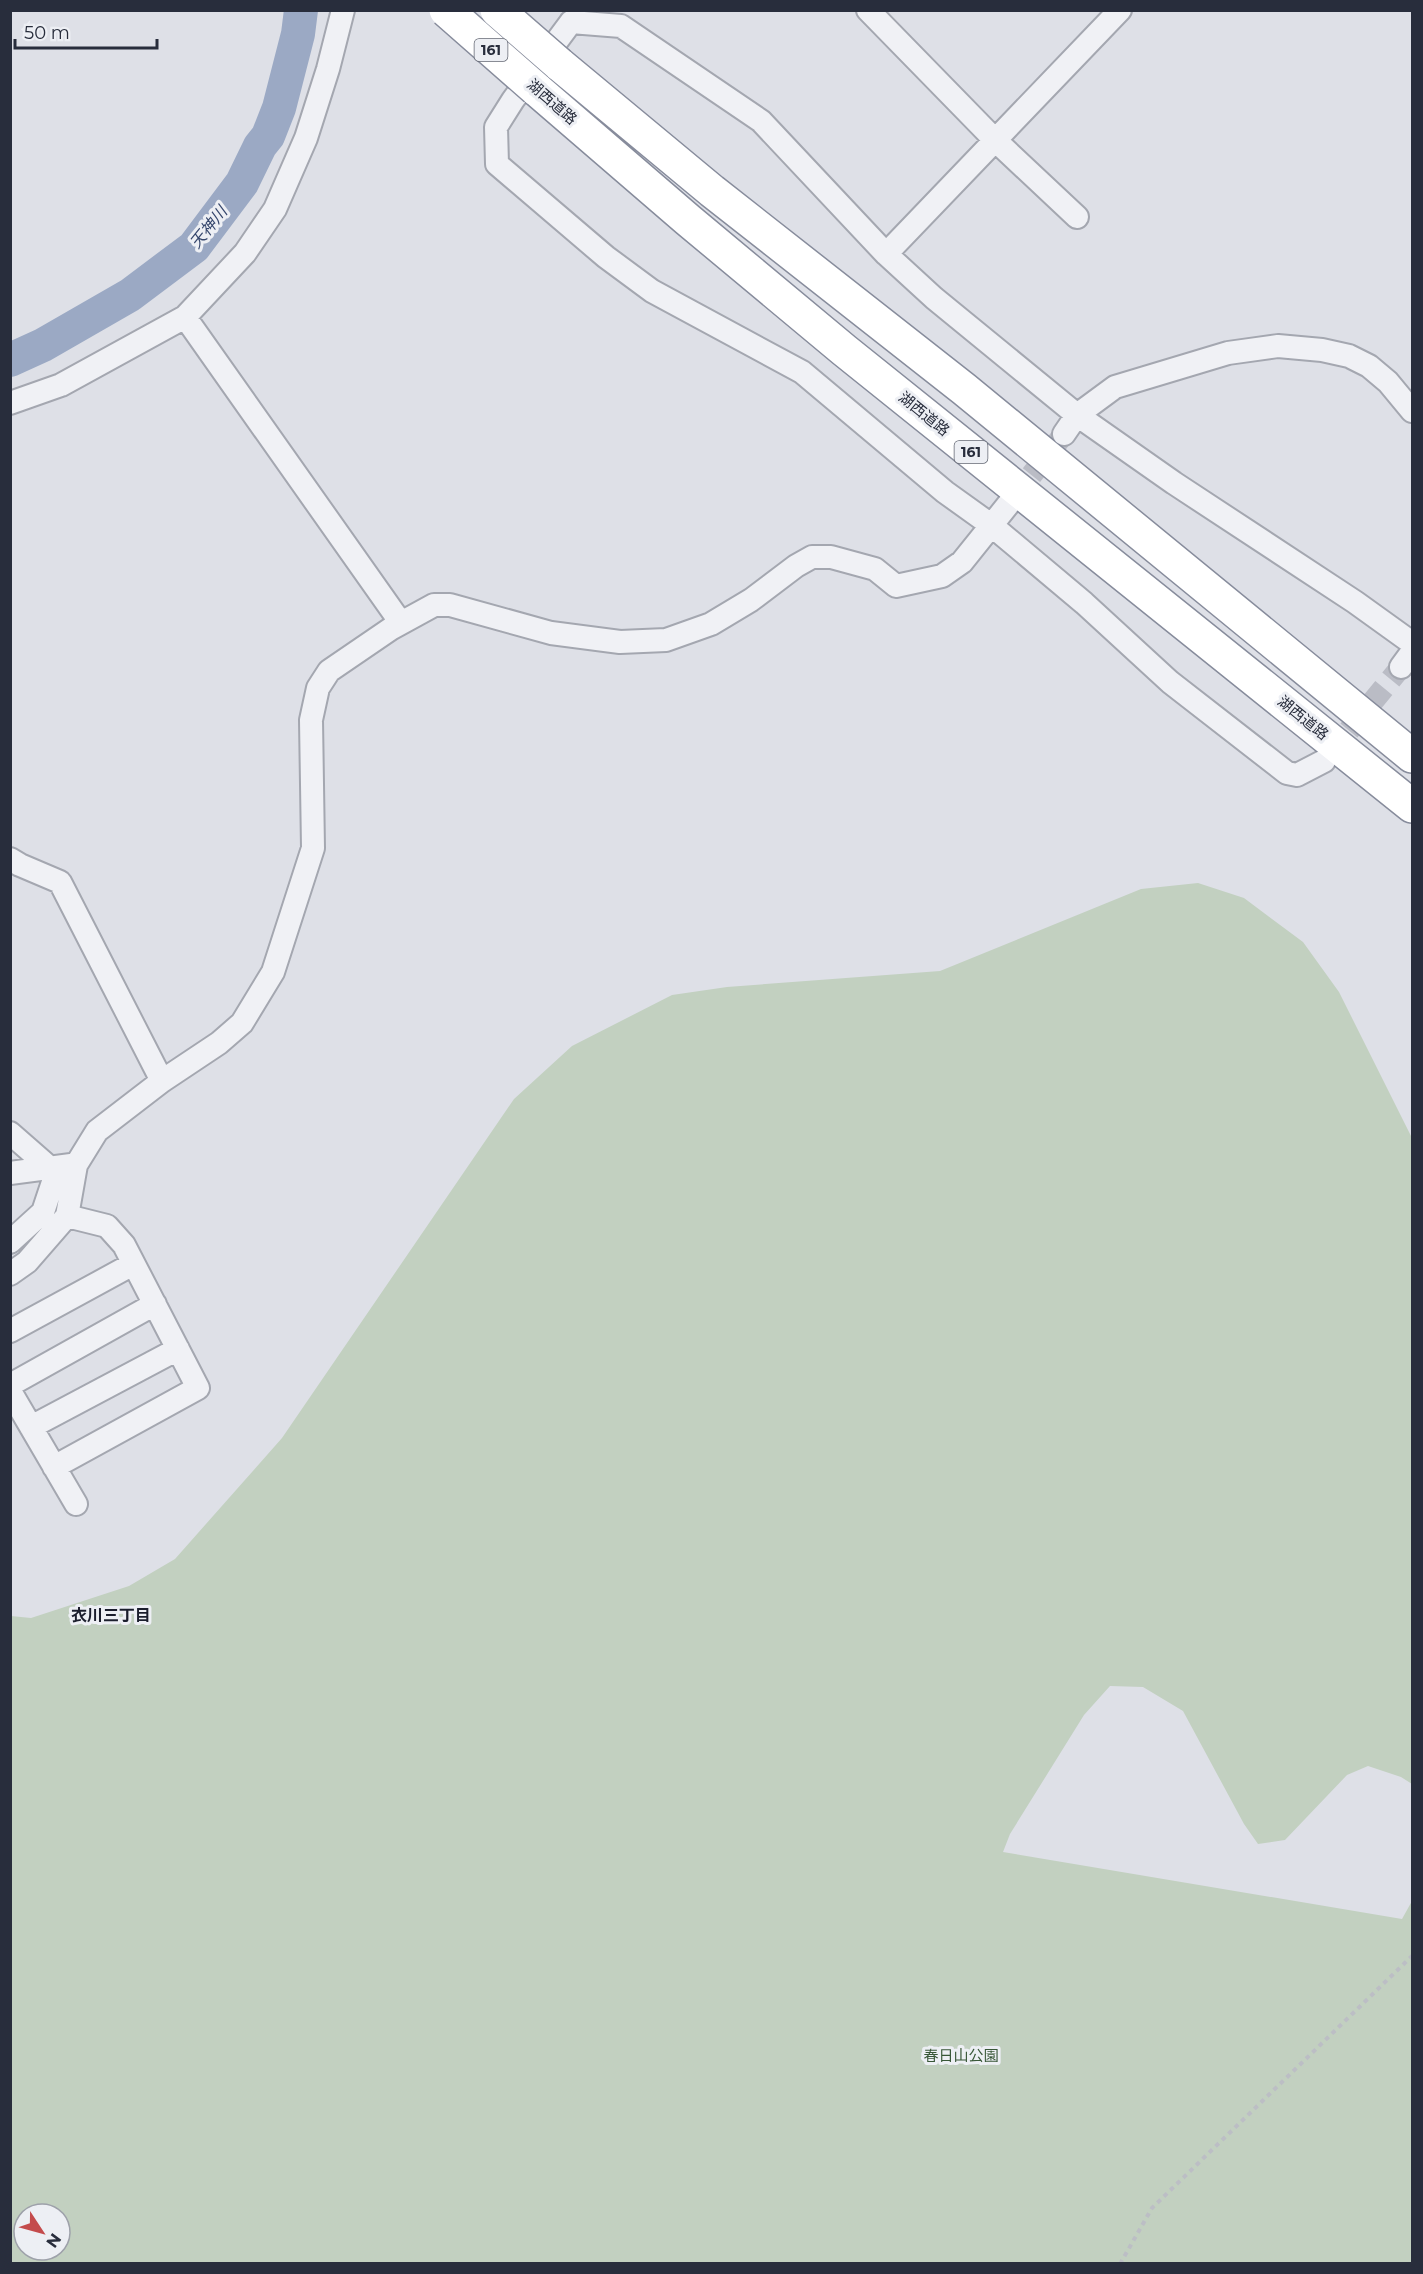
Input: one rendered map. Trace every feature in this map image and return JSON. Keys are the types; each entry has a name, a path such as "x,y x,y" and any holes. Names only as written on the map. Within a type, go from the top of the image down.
{"highway":[{"name":"湖西道路","path":"446,10 688,220 844,350 1413,806"},
{"name":"161","path":"497,10 712,191 964,389 1413,756"}],"street":[{"path":"10,403 61,385 185,317 245,253 275,209 306,138 328,69 343,10"},
{"path":"868,10 996,140 1077,218"},
{"path":"886,254 1120,10"},
{"path":"1323,761 1297,775 1287,773 1170,682 1084,603 991,525 945,492 802,372 652,291 606,257 497,164 496,127 568,16 621,26 761,122 886,254 934,298 1077,415 1174,483 1355,602 1413,643"},
{"path":"185,317 401,623"},
{"path":"1064,434 1077,415 1115,387 1228,353 1278,346 1322,350 1349,356 1369,366 1388,382 1413,411"},
{"path":"10,1242 43,1212 62,1167 97,1131 162,1081 219,1043 242,1023 273,972 313,848 311,720 318,688 329,671 401,623 434,605 450,605 551,633 620,642 666,640 711,624 751,600 795,566 812,556 831,557 875,569 896,586 942,576 962,562 1011,501"},
{"path":"10,859 20,866 60,882 162,1081"},
{"path":"10,1133 62,1167"},
{"path":"10,1173 62,1167"},
{"path":"10,1274 27,1262 67,1216 62,1167"},
{"path":"54,1467 198,1388 124,1245 107,1226 67,1216"},
{"path":"10,1331 134,1264"},
{"path":"10,1384 154,1304"},
{"path":"32,1427 178,1349"},
{"path":"10,1391 76,1504"}],"path":[{"path":"1120,2264 1152,2208 1413,1956"}],"green space":[{"name":"春日山公園","path":"1198,883 1244,898 1303,942 1339,992 1412,1138 1412,1784 1401,1777 1368,1766 1347,1775 1285,1840 1258,1844 1244,1824 1183,1711 1143,1687 1110,1686 1084,1715 1010,1834 1003,1852 1402,1919 1412,1901 1412,2263 11,2263 11,1616 31,1618 129,1586 175,1559 282,1438 514,1099 572,1046 672,995 727,987 940,971 1141,889"}],"waterway":[{"name":"天神川","path":"10,360 43,345 130,295 194,247 242,183 260,146 268,136 279,108 298,34 301,10"}],"tunnel":[{"path":"1011,501 1064,434"},
{"path":"1328,756 1401,667"}],"district":[{"name":"衣川三丁目","path":"111,1615"}]}
